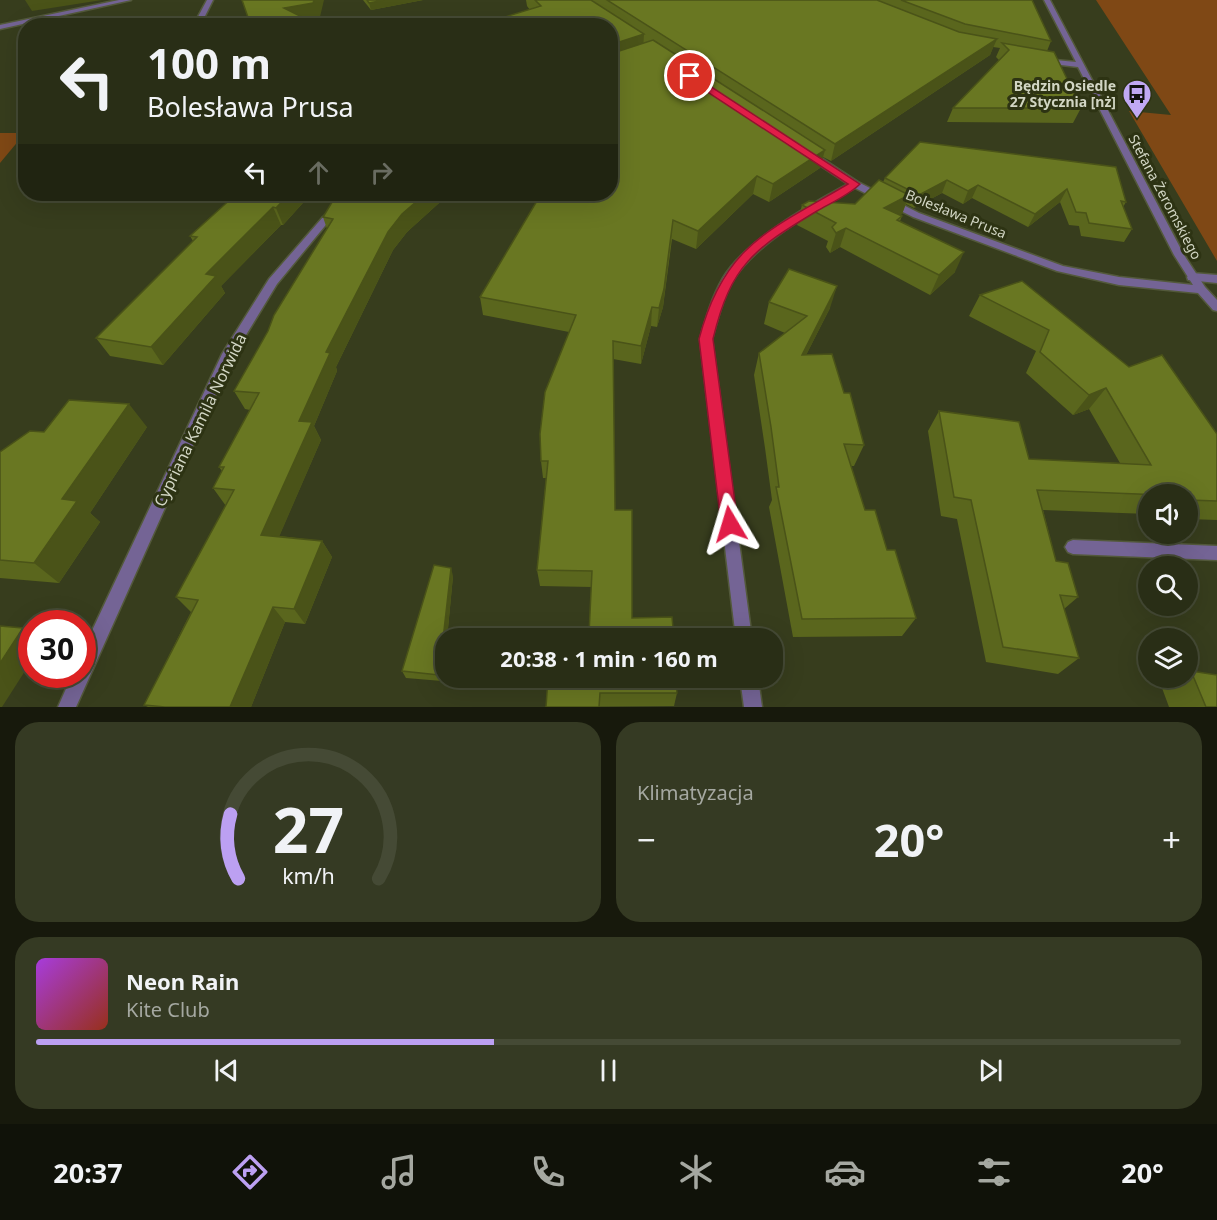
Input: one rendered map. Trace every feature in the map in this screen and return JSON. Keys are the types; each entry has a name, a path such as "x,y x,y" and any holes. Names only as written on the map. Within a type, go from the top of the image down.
{"street":[{"path":"43,18 128,0"},
{"path":"200,18 210,0"},
{"name":"Stefana Żeromskiego","path":"1047,0 1192,277 1217,307"},
{"path":"0,27 18,23"},
{"path":"1035,60 1080,65"},
{"name":"Bolesława Prusa","path":"797,146 855,184 916,215 1061,269 1119,281 1201,290"},
{"path":"743,628 706,339 708,329 726,282 742,259 765,238 855,184"},
{"name":"Cypriana Kamila Norwida","path":"96,642 226,357 273,282 326,219 346,201"},
{"path":"1192,277 1217,279"},
{"path":"1073,547 1217,553"},
{"name":"Cypriana Kamila Norwida","path":"68,707 76,688"},
{"path":"750,688 753,707"}],"shaded area":[{"path":"1096,0 1217,0 1217,261 1129,111 1171,115"},
{"path":"0,133 18,133 18,141 0,163"}],"building":[{"path":"242,0 314,0 313,3 284,8 304,18 248,18"},
{"path":"367,0 384,0 369,3"},
{"path":"535,0 591,0 644,34 618,42 618,18 501,18 541,6"},
{"path":"607,0 877,0 959,32 997,39 835,144"},
{"path":"901,0 1032,0 1051,41 965,24"},
{"path":"653,40 825,150 773,184 757,176 698,231 673,220 664,289 659,308 652,307 641,346 613,341 615,510 632,510 632,618 672,617 673,628 589,628 592,571 537,570 548,461 541,461 540,434 545,392 576,315 480,297 537,201 618,201 618,51"},
{"path":"1002,43 1054,52 1081,108 953,108 1009,50"},
{"path":"920,142 1116,167 1126,202 1121,201 1132,229 1089,223 1086,213 1076,212 1067,189 1035,214 978,185 968,191 947,180 919,195 885,178"},
{"path":"879,180 909,195 884,208 902,216 897,220 964,252 939,275 846,228 836,233 832,227 836,223 802,205 809,201 855,204"},
{"path":"228,201 282,201 276,208 273,207 206,274 216,276 151,347 96,338 197,237 190,236"},
{"path":"333,201 417,201 402,214 388,232 326,352 330,353 299,421 312,422 261,535 322,541 294,609 273,607 230,707 144,705 198,600 176,597 234,490 213,488 224,467 219,467 259,393 234,391 268,331 274,315 333,219 323,217"},
{"path":"789,269 837,286 802,355 832,354 844,393 850,393 864,445 844,444 865,510 875,510 887,550 895,550 916,618 802,619 776,487 779,487 759,353 807,316 769,302"},
{"path":"1022,281 1129,367 1162,355 1217,434 1217,501 1198,500 1198,484 1138,484 1138,494 1037,490 1056,561 1068,563 1078,597 1060,595 1079,658 1003,647 971,500 954,497 939,411 1019,422 1029,459 1151,465 1106,388 1089,395 1040,352 1049,330 980,295"},
{"path":"69,400 129,404 62,499 77,501 34,563 0,560 0,452 30,431 44,432"},
{"path":"434,565 451,568 444,628 435,628 435,675 402,671"},
{"path":"0,626 18,628 18,636 0,663"},
{"path":"1198,672 1217,675 1217,707 1206,707 1198,688"},
{"path":"547,688 677,688 677,693 600,693 599,707 546,707"}],"place":[{"name":"Będzin Osiedle 27 Stycznia [nż]","path":"1137,120"}],"route":[{"path":"690,76 855,184 765,238 742,259 726,282 713,311 706,339 730,524"}]}
